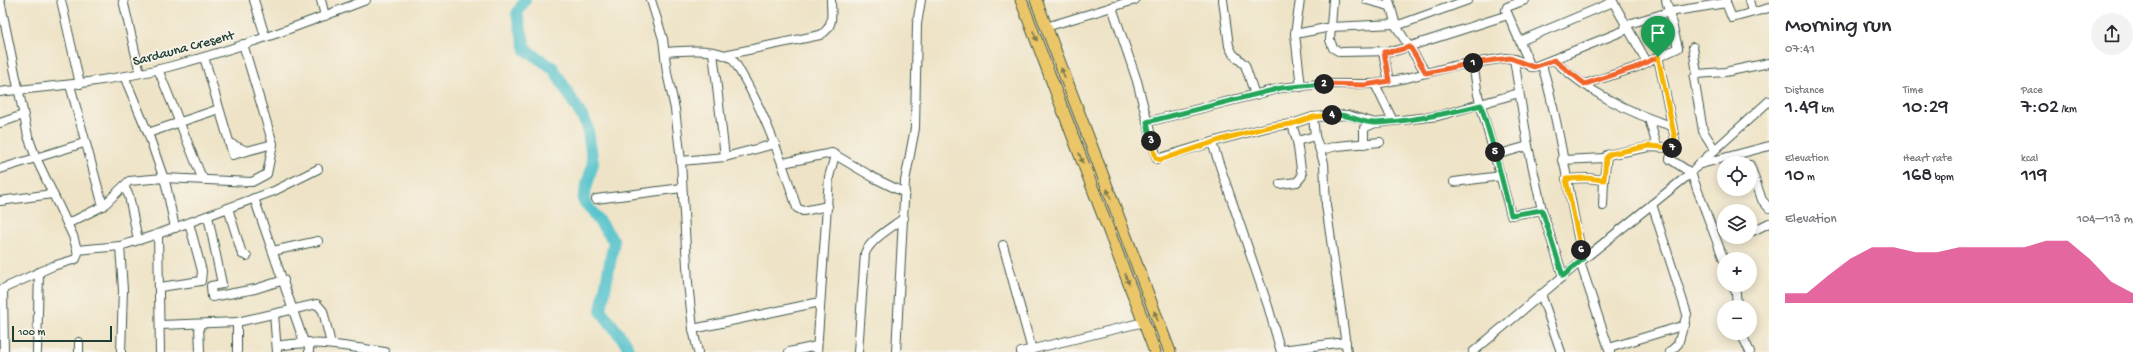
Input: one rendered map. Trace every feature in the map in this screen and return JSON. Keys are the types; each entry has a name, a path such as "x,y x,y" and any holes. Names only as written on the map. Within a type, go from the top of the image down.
{"main road":[{"path":"1021,0 1155,352"},
{"path":"1036,0 1170,352"}],"street":[{"path":"0,0 23,115 36,158 78,250 76,259 39,272 2,289 3,348"},
{"path":"61,0 80,84"},
{"path":"123,0 140,73"},
{"path":"254,0 265,36"},
{"path":"321,0 325,16"},
{"name":"Sardauna Cresent","path":"0,92 80,84 158,69 204,57 325,16 366,0"},
{"path":"651,0 663,39 681,161 688,283 693,329 698,352"},
{"path":"724,55 820,34 827,31 831,25 831,0"},
{"path":"896,352 898,295 905,192 915,128 917,24 921,0"},
{"path":"1046,27 1135,0"},
{"path":"1224,0 1229,46 1233,54 1245,65 1255,95"},
{"path":"1300,0 1295,34 1301,87"},
{"path":"1333,0 1331,45 1337,51 1395,51 1508,15"},
{"path":"1367,0 1389,3 1396,25 1426,73"},
{"path":"1295,34 1331,27 1396,25 1468,0"},
{"path":"1525,0 1507,7 1508,15 1531,67"},
{"path":"1585,84 1647,62 1679,47 1666,0"},
{"path":"1749,0 1752,12"},
{"path":"1520,41 1612,1 1647,62"},
{"path":"1147,122 1281,88 1320,84 1375,84 1473,63 1514,59 1531,67 1542,65 1627,27 1669,12 1726,1 1732,18 1769,8"},
{"path":"1112,7 1137,81 1157,159 1160,160 1212,142 1268,127 1292,124 1313,117 1348,115 1375,123"},
{"path":"67,224 103,206 129,181 164,178 252,182 267,174 273,144 243,44"},
{"path":"1693,47 1697,74 1694,78 1704,131 1715,150"},
{"path":"665,52 714,52 733,59 750,86 783,163 800,210 828,206"},
{"path":"714,52 725,157"},
{"path":"1384,52 1389,81"},
{"path":"204,57 233,155 273,144"},
{"path":"1658,57 1675,139 1669,156 1672,161 1691,173 1721,252"},
{"path":"1514,59 1528,146 1542,210 1563,276"},
{"path":"1554,60 1585,84 1628,111 1672,126"},
{"path":"1473,63 1481,105 1496,155 1511,215 1542,210"},
{"path":"1697,74 1725,72 1769,63"},
{"path":"1542,65 1556,121 1562,160 1582,260 1609,350 1685,325"},
{"path":"158,69 204,180"},
{"path":"124,76 148,133 164,178 175,228"},
{"path":"1375,84 1393,121"},
{"path":"70,85 84,143 103,206"},
{"path":"1364,144 1365,128 1375,123 1438,116 1519,93"},
{"path":"1473,352 1582,260 1691,173 1769,101"},
{"path":"148,133 219,109"},
{"path":"0,123 23,115"},
{"path":"1313,117 1315,136 1321,150 1324,163 1326,205 1347,352"},
{"path":"1649,119 1657,146"},
{"path":"1280,184 1297,182 1301,179 1302,173 1297,141 1292,124"},
{"path":"1297,141 1315,136"},
{"path":"1212,142 1268,306 1281,351 1346,342"},
{"path":"1321,150 1337,146 1380,142"},
{"path":"0,170 84,143"},
{"path":"681,161 725,157 775,144"},
{"path":"1496,155 1528,146"},
{"path":"1603,206 1607,155 1657,146 1672,148"},
{"path":"1698,165 1769,146"},
{"path":"1747,151 1748,156"},
{"path":"783,163 832,153 876,179 905,192"},
{"path":"789,352 817,349 829,176 835,154"},
{"path":"1562,160 1606,158"},
{"path":"78,250 120,246 158,234 274,191 318,169"},
{"path":"1454,182 1501,176"},
{"path":"1566,179 1587,178 1604,180"},
{"path":"1757,185 1762,200 1769,208"},
{"path":"124,186 129,196 138,240"},
{"path":"596,199 682,188"},
{"path":"0,201 52,194"},
{"path":"254,198 309,352"},
{"path":"1652,204 1688,314 1678,344 1670,352"},
{"path":"228,208 239,247 242,254 247,256"},
{"path":"208,216 222,284 211,286 212,297 255,289 284,280"},
{"path":"858,352 864,253 867,248 883,234 904,218"},
{"path":"160,287 201,281 202,271 189,223"},
{"path":"1757,229 1769,223"},
{"path":"158,234 161,324 160,352"},
{"path":"273,251 318,241"},
{"path":"1003,245 1032,350"},
{"path":"120,246 123,290 121,352"},
{"path":"37,352 39,272"},
{"path":"1541,294 1561,352"},
{"path":"693,329 820,302"},
{"path":"161,324 237,322 294,309 320,305 323,311 331,344"},
{"path":"274,314 277,349 306,342 385,352"},
{"path":"237,322 237,352"},
{"path":"1021,352 1144,322"},
{"path":"199,324 200,352"},
{"path":"1744,340 1750,352"},
{"path":"79,342 80,352"}],"waterway":[{"path":"525,0 517,14 526,50 553,68 587,125 593,163 583,200 614,241 601,311 626,343 629,352"}],"route":[{"path":"1410,47 1426,73 1452,66 1485,60 1510,58 1534,67 1554,60 1561,67 1585,84 1637,67 1658,57 1675,139 1672,148 1649,146 1610,154 1607,155 1606,158 1604,180 1587,178 1566,179 1583,259 1563,276 1542,210 1516,216 1511,215 1510,213 1496,155 1481,105 1438,116 1375,123 1348,115 1338,114 1313,117 1292,124 1268,127 1223,139 1160,160 1156,158 1147,122 1281,88 1295,88 1320,84 1365,85 1389,81 1384,52 1402,50 1410,47"}]}
